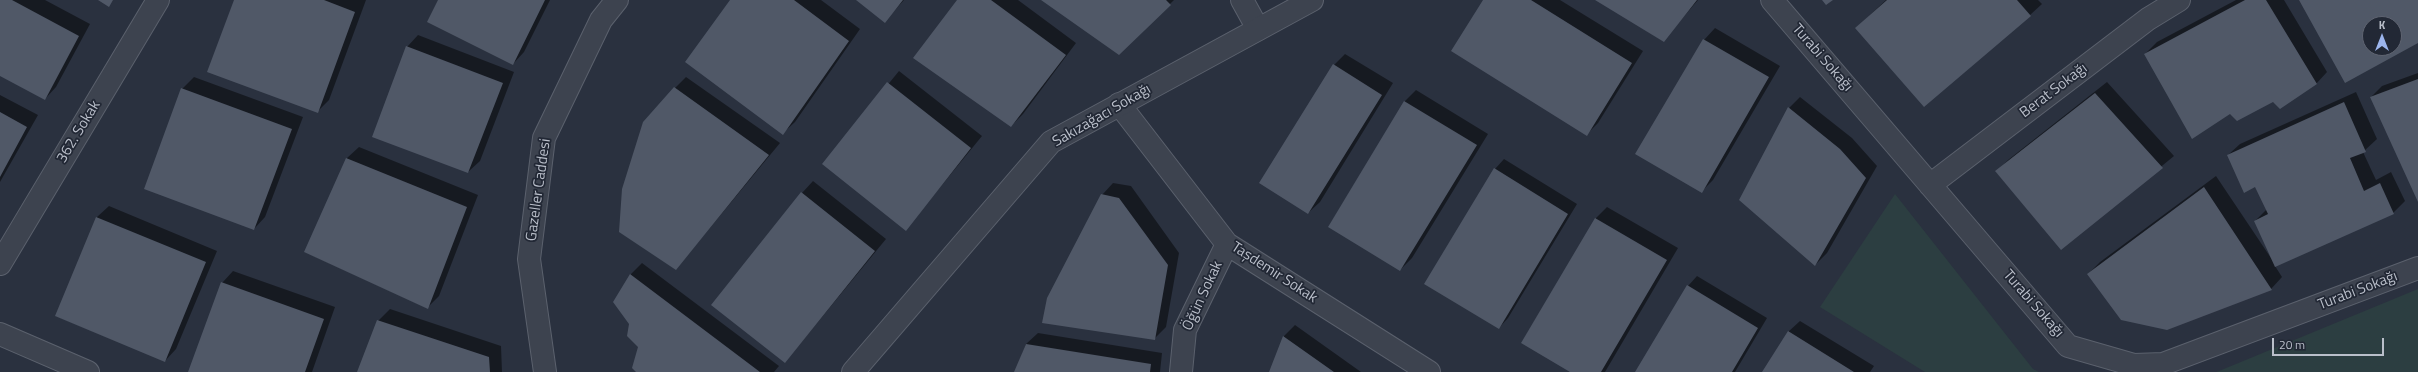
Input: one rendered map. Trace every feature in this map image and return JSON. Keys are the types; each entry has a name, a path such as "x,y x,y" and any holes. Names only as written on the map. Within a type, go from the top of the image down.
{"street":[{"name":"362. Sokak","path":"0,264 158,0"},
{"name":"Gazeller Caddesi","path":"545,372 529,259 544,138 601,20 617,0"},
{"path":"1242,0 1258,29"},
{"name":"Sakızağacı Sokağı","path":"853,372 1051,142 1312,0"},
{"name":"Turabi Sokağı","path":"1772,0 2068,346 2134,365 2163,364 2418,268"},
{"name":"Berat Sokağı","path":"1930,184 2148,19 2179,0"},
{"name":"Taşdemir Sokak","path":"1119,104 1227,244 1429,372"},
{"name":"Öğün Sokak","path":"1181,372 1185,330 1227,244"},
{"path":"0,334 88,372"}],"shaded area":[{"path":"1895,194 2033,369 2039,372 1925,372 1820,307"},
{"path":"2418,289 2418,372 2216,372 2219,371"}],"building":[{"path":"0,0 12,0 79,36 45,100 0,76"},
{"path":"98,0 113,0 109,7"},
{"path":"234,0 324,0 355,12 318,113 207,72"},
{"path":"438,0 545,0 513,65 427,22"},
{"path":"730,0 794,0 849,41 783,135 685,62"},
{"path":"856,0 903,0 885,23"},
{"path":"957,0 991,0 1066,55 1011,127 913,58"},
{"path":"1041,0 1166,0 1171,5 1119,55"},
{"path":"1483,0 1531,0 1632,63 1587,136 1451,51"},
{"path":"1595,0 1697,0 1664,42"},
{"path":"1822,0 1833,0 1826,5"},
{"path":"1887,0 2017,0 2031,16 1924,107 1855,28"},
{"path":"2245,0 2266,0 2317,84 2280,109 2273,102 2237,121 2230,114 2192,139 2144,54"},
{"path":"2299,0 2418,0 2418,43 2402,52 2402,16 2362,16 2362,56 2394,56 2345,83"},
{"path":"1703,39 1769,77 1702,193 1635,154"},
{"path":"406,46 503,83 468,173 372,137"},
{"path":"1333,64 1382,95 1308,214 1259,183"},
{"path":"2418,79 2418,202 2370,97"},
{"path":"887,82 971,148 906,231 822,164"},
{"path":"674,87 769,155 676,270 619,232 622,189 643,122"},
{"path":"181,88 292,129 254,230 144,189"},
{"path":"2095,93 2163,168 2061,250 1995,171"},
{"path":"1404,101 1477,145 1400,271 1328,227"},
{"path":"2344,102 2366,152 2350,158 2364,191 2380,183 2394,214 2275,267 2254,221 2268,214 2255,187 2244,193 2227,155"},
{"path":"1788,107 1840,149 1866,178 1815,266 1739,200"},
{"path":"0,112 27,127 0,177"},
{"path":"346,158 467,207 428,309 304,252"},
{"path":"1494,168 1568,214 1499,329 1424,284"},
{"path":"2204,187 2272,290 2167,330 2121,320 2087,274"},
{"path":"801,192 875,251 785,363 711,305"},
{"path":"1101,194 1119,198 1168,265 1155,340 1042,323 1047,298"},
{"path":"96,217 206,262 165,362 55,316"},
{"path":"1595,218 1667,260 1601,372 1570,372 1521,343"},
{"path":"630,274 760,372 636,372 632,368 638,347 627,336 629,324 613,302"},
{"path":"221,282 324,319 305,372 188,372"},
{"path":"1687,285 1758,328 1732,372 1635,372"},
{"path":"377,320 489,357 490,372 357,372"},
{"path":"1788,331 1854,372 1762,372"},
{"path":"1283,336 1334,372 1269,372"},
{"path":"1026,344 1151,364 1150,372 1014,372"}]}
